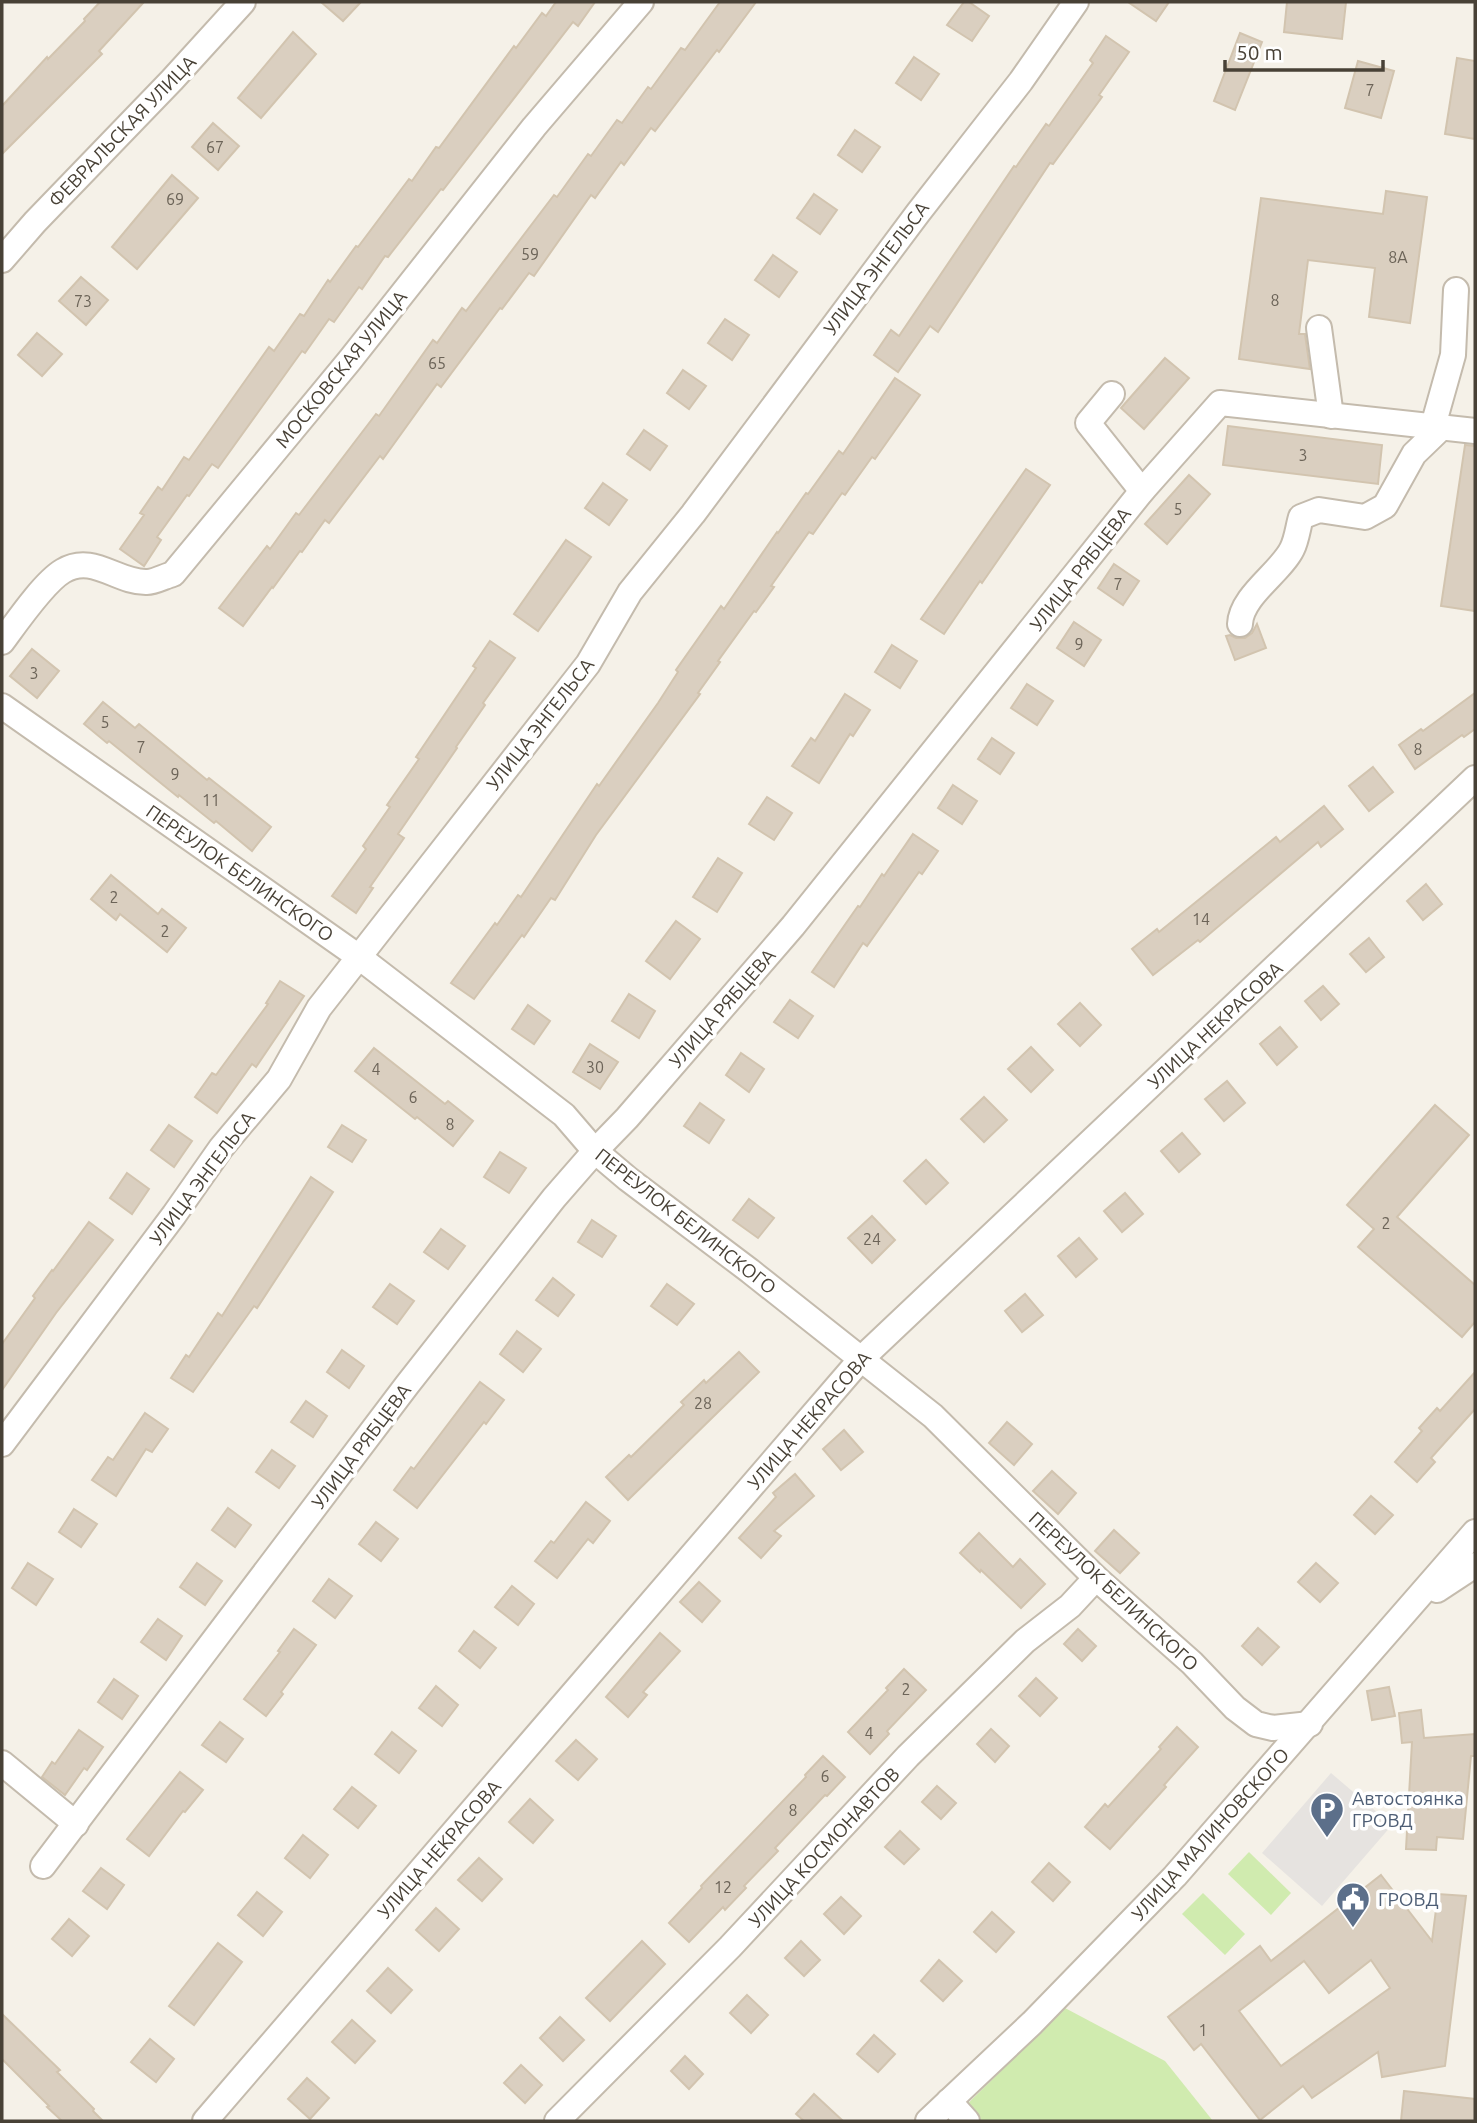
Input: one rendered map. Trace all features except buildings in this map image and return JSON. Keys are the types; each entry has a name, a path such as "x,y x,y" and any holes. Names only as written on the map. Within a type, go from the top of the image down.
{"street":[{"name":"ФЕВРАЛЬСКАЯ УЛИЦА","path":"2,260 243,2"},
{"name":"МОСКОВСКАЯ УЛИЦА","path":"2,642 42,591 63,570 86,564 127,579 148,582 173,573 350,360 534,127 641,2"},
{"name":"УЛИЦА ЭНГЕЛЬСА","path":"2,1444 221,1148 279,1079 319,1008 588,664 630,592 693,514 918,212 1021,81 1076,2"},
{"path":"1240,624 1240,617 1254,595 1292,550 1301,517 1319,510 1365,517 1385,506 1414,454 1437,427 1454,355 1456,290"},
{"path":"1319,328 1331,416"},
{"path":"1112,394 1088,423 1142,491"},
{"name":"УЛИЦА РЯБЦЕВА","path":"43,1866 407,1385 554,1198 793,926 1142,491 1220,403 1475,430"},
{"name":"ПЕРЕУЛОК БЕЛИНСКОГО","path":"2,706 359,957 564,1115 595,1151 628,1179 750,1271 933,1416 1096,1578 1192,1664 1235,1708 1256,1724 1273,1728 1310,1724"},
{"name":"УЛИЦА НЕКРАСОВА","path":"205,2121 861,1359 1475,778"},
{"name":"УЛИЦА МАЛИНОВСКОГО","path":"928,2121 1032,2023 1175,1876 1475,1532"},
{"path":"1395,1623 1446,1583 1475,1565"},
{"name":"УЛИЦА КОСМОНАВТОВ","path":"557,2121 730,1947 908,1756 1025,1641 1070,1606 1096,1578"},
{"path":"2,1763 76,1824"},
{"path":"949,2101 967,2121"}],"green space":[{"path":"1249,1852 1291,1893 1271,1915 1228,1874"},
{"path":"1203,1893 1245,1934 1225,1955 1182,1914"},
{"path":"1065,2008 1165,2061 1213,2121 950,2121"}],"shaded area":[{"name":"Автостоянка ГРОВД","path":"1331,1773 1392,1825 1322,1906 1262,1853"}],"place":[{"name":"Автостоянка ГРОВД","path":"1327,1839"},
{"name":"ГРОВД","path":"1353,1929"}]}
